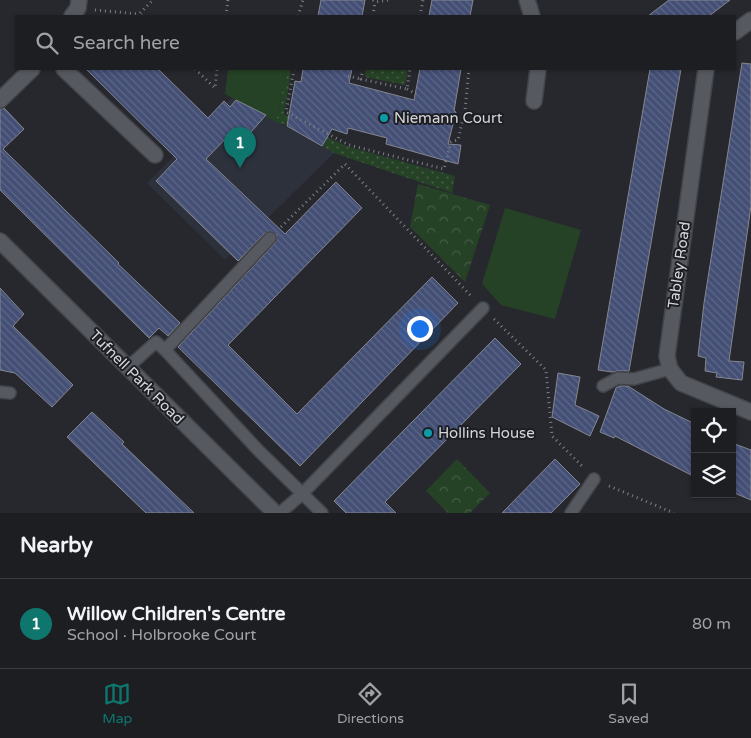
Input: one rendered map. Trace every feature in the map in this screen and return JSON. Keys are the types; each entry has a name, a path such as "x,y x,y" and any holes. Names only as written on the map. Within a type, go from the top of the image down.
{"street":[{"path":"527,0 532,15"},
{"path":"736,31 751,20"},
{"path":"0,100 31,70"},
{"path":"65,70 155,155"},
{"path":"534,101 538,70"},
{"name":"Tabley Road","path":"670,369 667,356 706,70"},
{"name":"Tufnell Park Road","path":"0,241 275,513"},
{"path":"670,369 681,382 751,412"}],"lane":[{"path":"164,350 270,238"},
{"path":"280,513 302,494 484,308"},
{"path":"127,368 156,342 258,450 322,513"},
{"path":"604,386 618,378 634,379 670,369"},
{"path":"571,513 594,479"}],"path":[{"path":"76,8 141,15 153,0"},
{"path":"226,15 228,0"},
{"path":"298,15 303,0"},
{"path":"373,15 374,1 388,0"},
{"path":"420,15 423,0"},
{"path":"196,70 214,88 218,70"},
{"path":"294,70 286,112 349,145 444,169 450,142 458,140 465,110 469,70"},
{"path":"361,79 363,70"},
{"path":"407,89 410,70"},
{"path":"348,76 407,89 416,94"}],"shaded area":[{"path":"232,98 334,153 225,260 147,183"}],"green space":[{"path":"228,70 287,70 276,122 225,94"},
{"path":"287,70 290,70 284,114 289,117 286,125 276,122"},
{"path":"366,70 408,70 405,85 365,77"},
{"path":"327,137 349,147 455,176 452,193 334,153 322,146"},
{"path":"418,184 490,205 465,282 410,227"},
{"path":"505,208 581,230 555,319 501,305 482,284"},
{"path":"457,459 490,493 470,513 448,513 426,491"}],"building":[{"path":"321,0 365,0 362,15 318,15"},
{"path":"432,0 473,0 470,15 429,15"},
{"path":"669,0 730,0 710,15 649,15"},
{"path":"742,63 751,64 751,206 729,361 744,362 742,380 716,377 717,373 705,371 706,358 698,356 704,303"},
{"path":"87,70 159,70 208,118 224,101 230,107 236,100 266,115 243,141 233,131 206,159 285,234 336,182 362,208 228,345 297,414 432,277 458,303 300,466 178,347 275,243 277,235 271,231 265,233 238,261 156,181 177,159"},
{"name":"Niemann Court","path":"303,70 352,70 349,83 414,100 420,70 461,70 454,111 456,112 448,144 461,145 458,164 386,144 387,138 348,128 347,134 332,129 322,146 287,126 295,81 301,82"},
{"path":"650,70 681,70 629,371 612,372 598,370"},
{"path":"4,108 24,129 3,149 180,323 168,336 159,328 149,338 0,190 0,109"},
{"path":"0,288 24,314 13,326 73,385 52,407 15,373 0,370"},
{"name":"Hollins House","path":"495,338 521,364 385,502 396,513 346,513 334,501"},
{"path":"558,373 580,377 575,405 599,416 590,436 552,417"},
{"path":"628,386 664,409 691,422 691,475 615,436 614,438 600,432 616,388"},
{"path":"92,412 124,442 122,444 194,513 146,513 67,437"},
{"path":"736,444 751,450 751,500 736,494"},
{"name":"Hollins House","path":"555,459 580,484 551,513 502,513"}],"place":[{"name":"Niemann Court","path":"384,118"},
{"name":"Willow Children's Centre","path":"240,168"},
{"name":"Hollins House","path":"428,433"}]}
